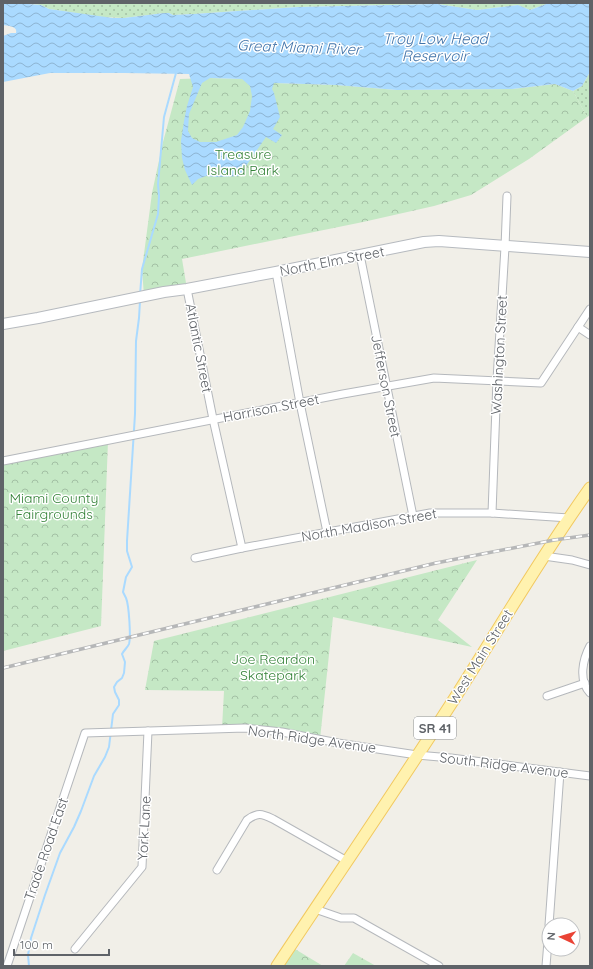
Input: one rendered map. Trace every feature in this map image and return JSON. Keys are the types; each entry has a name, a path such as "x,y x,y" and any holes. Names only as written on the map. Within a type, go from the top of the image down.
{"main road":[{"name":"North Elm Street","path":"3,324 424,242 439,241 590,252"},
{"name":"West Main Street","path":"277,966 449,707 544,556 590,488"}],"street":[{"name":"Washington Street","path":"492,513 497,380 507,196"},
{"name":"Jefferson Street","path":"360,255 413,516"},
{"path":"276,272 300,403 327,532"},
{"name":"Atlantic Street","path":"187,289 213,419 242,548"},
{"path":"590,309 578,328 590,335"},
{"name":"Harrison Street","path":"3,461 213,419 434,378 540,383 578,328"},
{"name":"North Madison Street","path":"195,558 430,513 492,513 569,518"},
{"path":"544,556 572,560 590,565"},
{"path":"590,646 583,663 585,683 590,693"},
{"path":"547,696 585,683"},
{"name":"North Ridge Avenue","path":"85,732 245,728 282,732 338,743 417,755"},
{"name":"York Lane","path":"75,949 142,867 148,731"},
{"name":"Trade Road East","path":"7,966 85,732"},
{"name":"South Ridge Avenue","path":"417,755 590,776"},
{"path":"550,917 560,772"},
{"path":"217,870 247,820 259,814 273,819 347,861"},
{"path":"315,909 341,918 354,918 439,966"}],"green space":[{"path":"31,3 549,3 530,10 518,5 477,10 437,4 298,7 173,15 164,13 124,18 102,17 49,9 41,5"},
{"path":"590,72 590,115 587,117 573,91 582,86"},
{"name":"Treasure Island Park","path":"210,78 397,90 512,89 555,84 573,91 587,117 529,159 471,195 434,206 363,222 182,259 187,289 144,296 142,269 152,193 163,142 180,79"},
{"name":"Miami County Fairgrounds","path":"108,441 101,626 3,651 3,461"},
{"name":"Joe Reardon Skatepark","path":"477,560 438,620 472,647 333,617 320,739 222,728 224,691 145,690 154,641"},
{"path":"290,946 323,966 277,966"},
{"path":"353,953 376,966 344,966"}],"water":[{"path":"3,3 41,5 49,9 113,18 124,18 164,13 173,15 298,7 437,4 477,10 518,5 530,10 549,3 590,3 590,72 582,86 573,91 555,84 512,89 397,90 336,85 274,83 272,89 280,117 273,129 282,135 276,143 266,137 239,176 206,176 198,179 192,185 185,170 182,158 181,141 187,106 193,87 189,74 50,73 3,82 3,36 16,33 16,29 3,25","holes":["210,78 242,79 250,86 252,96 250,111 243,127 237,135 216,142 200,142 192,138 188,131 189,114 202,83"]}],"waterway":[{"path":"140,295 142,269 158,214 158,184 164,117 176,73"},
{"path":"29,966 28,955 31,938 60,853 74,827 94,776 109,747 113,714 119,705 119,700 114,687 122,678 124,673 125,662 122,654 130,640 128,607 123,592 126,577 132,567 127,551 127,541 135,414 136,341 140,301"}],"railway":[{"path":"3,668 436,563 554,540 590,535"}],"water label":[{"name":"Troy Low Head Reservoir","path":"435,46"},
{"name":"Great Miami River","path":"299,47"}]}
